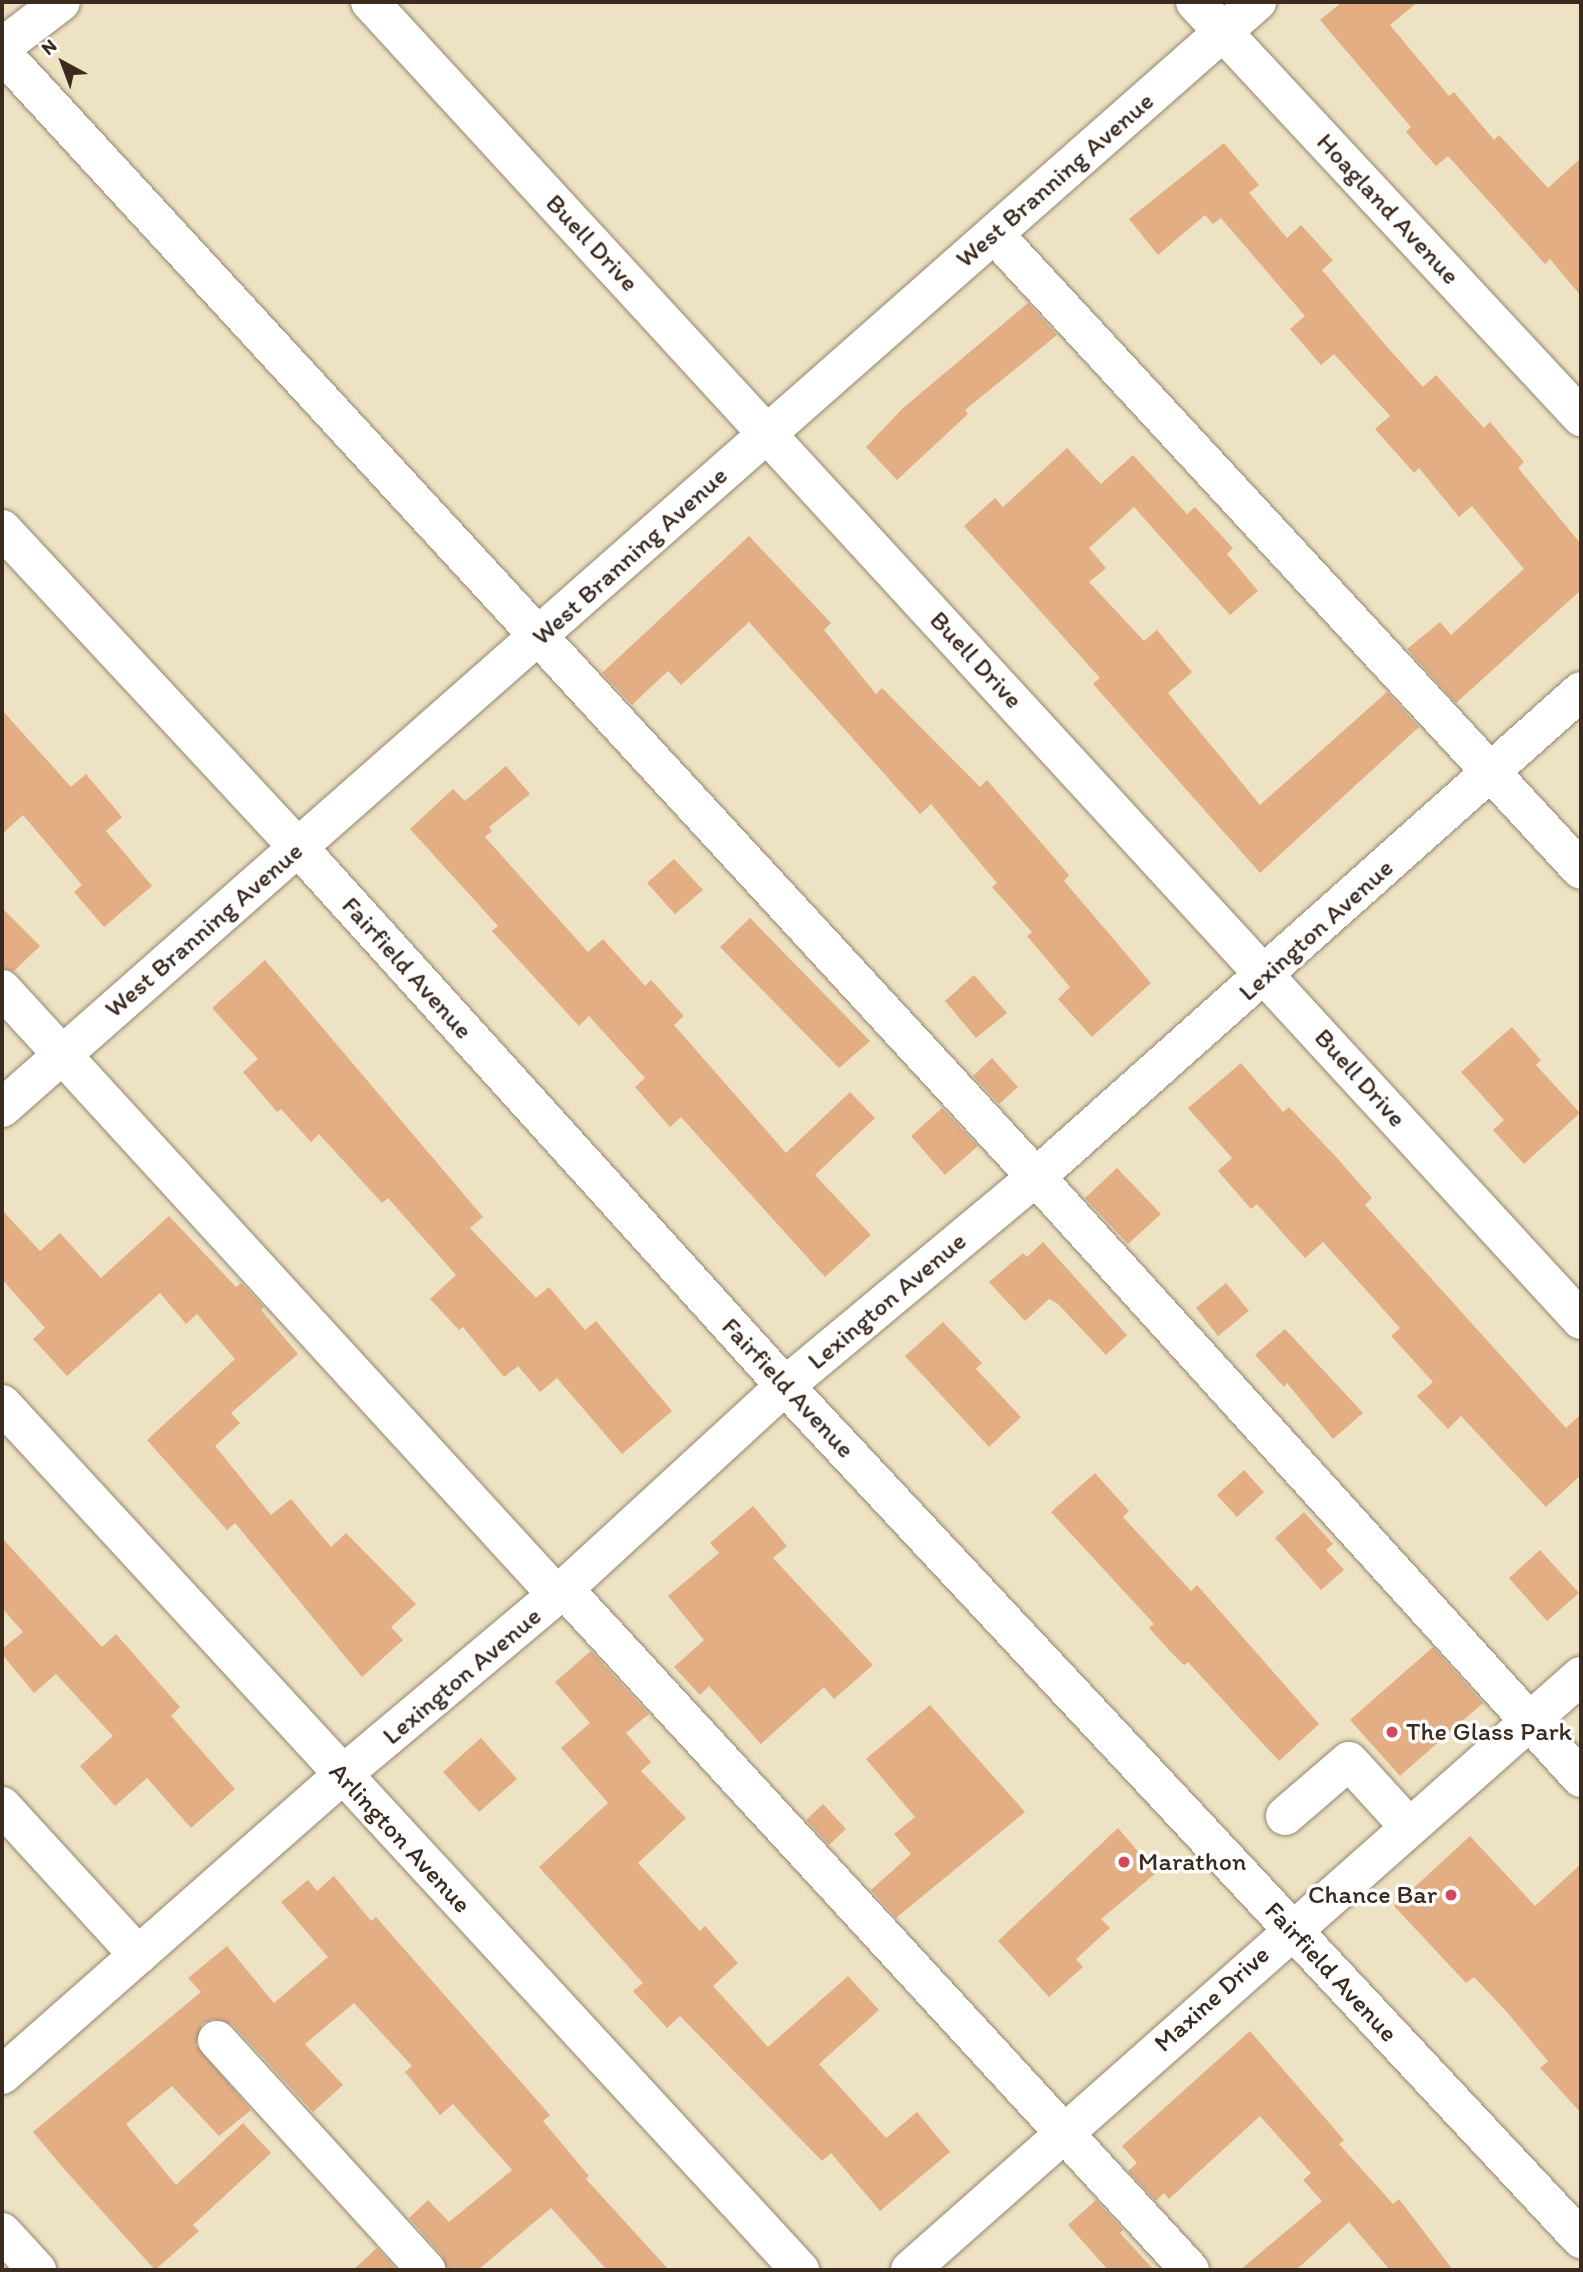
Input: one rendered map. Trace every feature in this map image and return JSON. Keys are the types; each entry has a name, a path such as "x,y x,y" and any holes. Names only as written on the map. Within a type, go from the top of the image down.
{"street":[{"path":"2,47 61,2"},
{"name":"Buell Drive","path":"370,2 1581,1320"},
{"name":"Hoagland Avenue","path":"1195,2 1581,417"},
{"name":"West Branning Avenue","path":"2,1108 1257,2"},
{"path":"2,53 1036,1177 1581,1778"},
{"path":"994,234 1581,870"},
{"name":"Fairfield Avenue","path":"2,529 298,847 785,1386 1581,2239"},
{"name":"Lexington Avenue","path":"2,2075 342,1775 561,1592 785,1386 1036,1177 1266,975 1581,691"},
{"path":"2,989 1190,2270"},
{"name":"Arlington Avenue","path":"2,1404 800,2270"},
{"name":"Maxine Drive","path":"910,2270 1290,1929 1581,1676"},
{"path":"1285,1816 1349,1761 1409,1827"},
{"path":"2,1806 138,1955"},
{"path":"216,2040 426,2270"},
{"path":"2,2232 37,2270"}],"building":[{"path":"1342,2 1418,2 1390,25 1449,96 1454,92 1494,140 1499,135 1548,188 1581,158 1581,296 1550,259 1545,264 1448,156 1436,166 1406,132 1411,127 1320,20"},
{"path":"1224,143 1259,185 1249,193 1287,238 1301,225 1333,260 1322,270 1388,348 1423,387 1436,375 1484,428 1490,422 1524,462 1518,468 1581,544 1581,590 1456,703 1407,649 1440,622 1451,635 1524,569 1472,506 1459,517 1419,468 1414,473 1375,429 1390,416 1334,354 1321,365 1290,329 1305,316 1221,218 1213,224 1205,215 1158,255 1129,219"},
{"path":"1028,303 1057,335 965,410 968,414 897,480 866,447 903,408"},
{"path":"1067,448 1101,484 1133,455 1187,514 1195,507 1233,548 1227,554 1258,591 1230,615 1134,507 1089,548 1106,568 1089,582 1144,641 1157,630 1192,672 1168,693 1260,805 1387,692 1419,727 1260,873 1093,684 1100,678 964,526 995,498 1003,507"},
{"path":"749,536 831,623 824,630 876,694 882,688 980,787 987,780 1069,875 1064,881 1151,983 1092,1037 1058,999 1070,987 1027,936 1032,932 992,887 997,883 931,804 920,814 749,622 681,685 668,671 632,705 602,673"},
{"path":"2,710 71,787 86,774 122,817 106,831 152,886 104,927 74,892 82,885 23,815 2,834"},
{"path":"506,766 530,794 489,827 492,831 485,837 588,952 603,939 645,986 651,980 684,1016 674,1025 786,1153 850,1092 875,1118 815,1175 871,1235 825,1277 681,1117 670,1127 635,1087 645,1078 589,1016 579,1026 492,931 498,926 410,829 453,789 465,801"},
{"path":"674,859 703,890 675,914 647,883"},
{"path":"2,908 40,946 14,971 2,968"},
{"path":"750,918 870,1041 839,1068 720,947"},
{"path":"265,960 483,1217 470,1228 536,1298 549,1287 585,1330 596,1321 672,1411 622,1454 557,1378 540,1392 518,1366 504,1377 463,1327 459,1330 430,1299 456,1275 388,1198 382,1203 319,1134 311,1142 281,1109 277,1112 243,1072 258,1059 212,1008"},
{"path":"974,975 1007,1013 976,1038 945,1001"},
{"path":"1512,1027 1541,1060 1536,1065 1580,1113 1524,1164 1493,1130 1504,1120 1461,1072"},
{"path":"992,1058 1018,1087 999,1104 973,1076"},
{"path":"1241,1063 1283,1112 1289,1107 1337,1158 1372,1198 1365,1205 1566,1428 1581,1414 1581,1475 1546,1507 1461,1416 1448,1429 1417,1396 1433,1382 1391,1336 1400,1328 1323,1242 1305,1258 1257,1204 1251,1209 1218,1171 1232,1158 1188,1108"},
{"path":"942,1108 978,1146 945,1175 911,1136"},
{"path":"1117,1168 1161,1214 1128,1244 1085,1198"},
{"path":"2,1210 40,1251 60,1233 101,1278 169,1216 236,1287 241,1283 264,1307 261,1310 298,1354 231,1413 240,1423 215,1446 271,1515 291,1499 331,1547 346,1533 416,1604 391,1627 403,1640 362,1677 235,1523 227,1530 147,1440 235,1359 197,1314 186,1324 160,1293 67,1376 33,1339 45,1328 2,1279"},
{"path":"1043,1242 1127,1335 1106,1355 1058,1304 1049,1299 1025,1321 989,1282 1023,1253 1027,1257"},
{"path":"1226,1283 1249,1311 1218,1336 1196,1308"},
{"path":"943,1322 982,1363 976,1369 1021,1417 989,1447 905,1356"},
{"path":"1285,1329 1363,1413 1333,1439 1287,1383 1284,1387 1255,1355"},
{"path":"1244,1470 1264,1492 1237,1517 1217,1495"},
{"path":"1095,1473 1129,1511 1123,1517 1191,1591 1197,1585 1319,1724 1279,1761 1188,1662 1184,1665 1169,1650 1149,1628 1154,1624 1051,1512"},
{"path":"753,1506 787,1546 773,1558 873,1665 834,1699 824,1687 761,1744 709,1686 700,1695 674,1667 704,1640 668,1596 719,1553 710,1543"},
{"path":"1304,1512 1333,1544 1326,1550 1344,1570 1321,1590 1275,1538"},
{"path":"2,1538 102,1647 116,1634 180,1707 171,1716 235,1789 191,1828 147,1778 115,1806 80,1766 113,1736 56,1674 34,1693 2,1654 2,1649 23,1632 2,1608"},
{"path":"1540,1550 1579,1593 1547,1621 1509,1578"},
{"path":"1433,1647 1483,1703 1400,1776 1350,1720"},
{"path":"591,1651 649,1714 626,1733 651,1762 641,1771 686,1818 638,1863 700,1931 705,1926 738,1963 713,1986 768,2047 848,1976 879,2010 819,2064 886,2138 917,2112 950,2152 880,2211 831,2153 822,2161 680,2016 667,2028 633,1991 643,1983 539,1867 608,1803 561,1748 590,1723 555,1682"},
{"path":"930,1705 1025,1812 896,1918 871,1890 911,1854 894,1834 915,1817 866,1759"},
{"path":"481,1738 517,1779 479,1812 443,1772"},
{"path":"823,1804 846,1829 829,1845 806,1820"},
{"path":"1118,1828 1156,1873 1101,1919 1110,1928 1076,1959 1083,1967 1049,1997 998,1941"},
{"path":"1470,1836 1535,1906 1581,1864 1581,2113 1540,2068 1548,2061 1505,2010 1474,1977 1466,1983 1394,1906"},
{"path":"334,1876 371,1921 376,1917 550,2115 543,2121 589,2176 586,2179 669,2270 607,2270 551,2208 478,2270 447,2270 442,2255 409,2218 428,2200 449,2222 512,2170 453,2104 440,2115 405,2072 412,2066 354,2003 305,2044 343,2085 313,2112 233,2025 213,2019 202,2024 196,2045 251,2110 219,2136 172,2086 126,2124 176,2185 243,2123 271,2153 193,2225 199,2231 155,2270 65,2170 33,2132 201,1992 188,1978 227,1946 274,2003 328,1957 281,1902 308,1880 317,1891"},
{"path":"1250,2031 1344,2140 1339,2144 1393,2204 1399,2199 1453,2270 1390,2270 1349,2222 1296,2270 1240,2270 1322,2201 1303,2180 1311,2173 1260,2116 1169,2199 1164,2193 1156,2201 1128,2171 1137,2163 1122,2146"},
{"path":"1096,2200 1123,2230 1120,2233 1154,2270 1108,2270 1068,2225"},
{"path":"377,2248 397,2270 353,2270"}],"place":[{"name":"The Glass Park","path":"1392,1732"},
{"name":"Marathon","path":"1124,1862"},
{"name":"Chance Bar","path":"1451,1895"}]}
